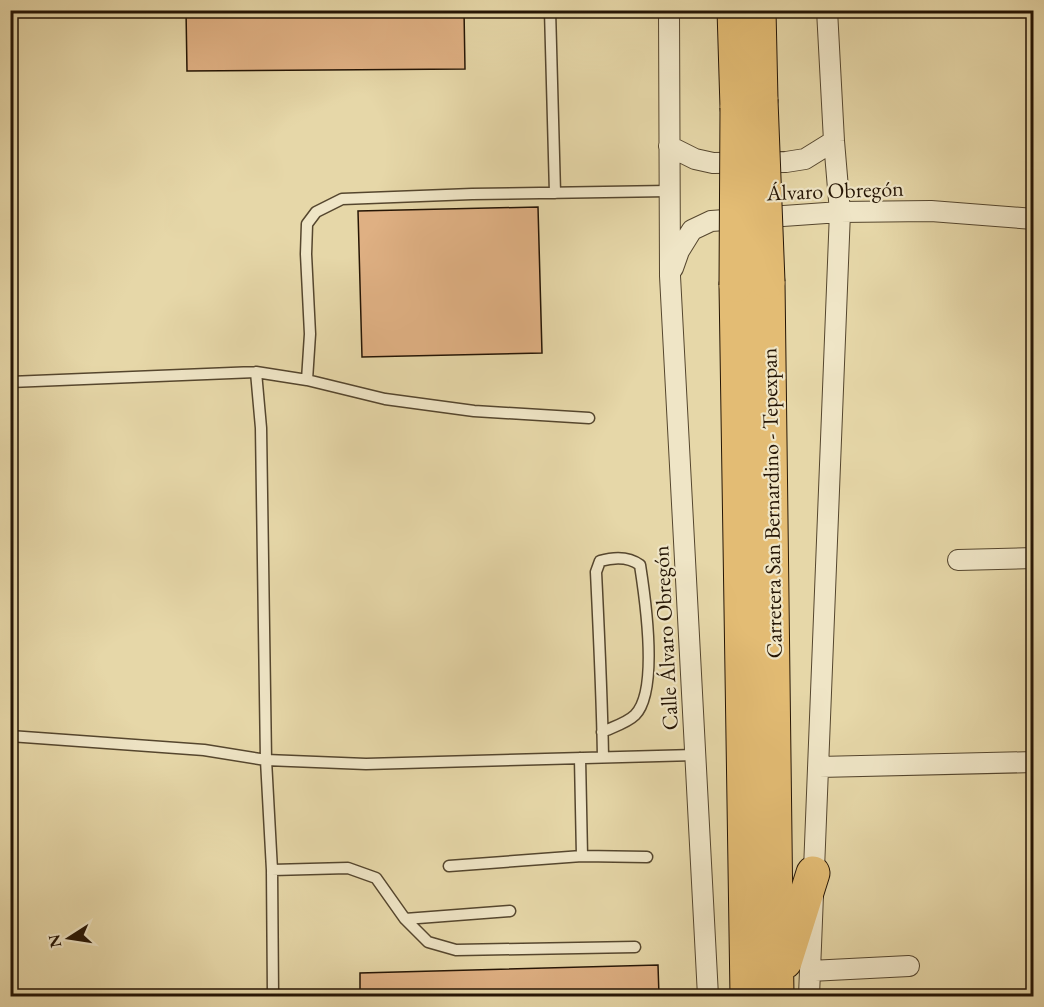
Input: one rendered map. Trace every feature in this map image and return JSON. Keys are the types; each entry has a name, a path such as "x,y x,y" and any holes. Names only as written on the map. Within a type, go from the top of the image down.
{"highway":[{"name":"Carretera San Bernardino - Tepexpan","path":"734,10 749,104"},
{"name":"Carretera San Bernardino - Tepexpan","path":"759,10 749,104 767,994"},
{"path":"767,994 813,873"}],"street":[{"name":"Calle Álvaro Obregón","path":"669,10 670,276 708,996"},
{"path":"809,996 840,212 827,10"},
{"path":"669,146 695,159 713,163 786,162 805,159 834,141"},
{"name":"Álvaro Obregón","path":"670,276 679,251 692,230 711,221 840,212 931,211 1034,219"},
{"path":"958,560 1034,558"},
{"path":"819,767 1034,762"},
{"path":"810,971 909,966"}],"lane":[{"path":"550,10 555,193"},
{"path":"308,380 310,334 306,254 307,224 316,212 342,199 472,194 669,191"},
{"path":"256,372 261,428 266,760 272,870 273,996"},
{"path":"10,382 256,372 308,380 385,399 474,411 589,418"},
{"path":"602,732 636,714 646,692 648,617 640,565 631,558 609,558 600,561 596,572 602,669 602,732 603,758"},
{"path":"10,736 204,750 266,760 366,764 695,755"},
{"path":"580,758 582,856"},
{"path":"449,866 582,856 647,857"},
{"path":"272,870 348,868 376,878 405,919 428,942 456,950 635,947"},
{"path":"405,919 510,911"}],"building":[{"path":"186,10 464,10 465,69 187,71"},
{"path":"538,207 542,353 362,357 358,211"},
{"path":"658,965 659,996 360,996 360,973"}]}
